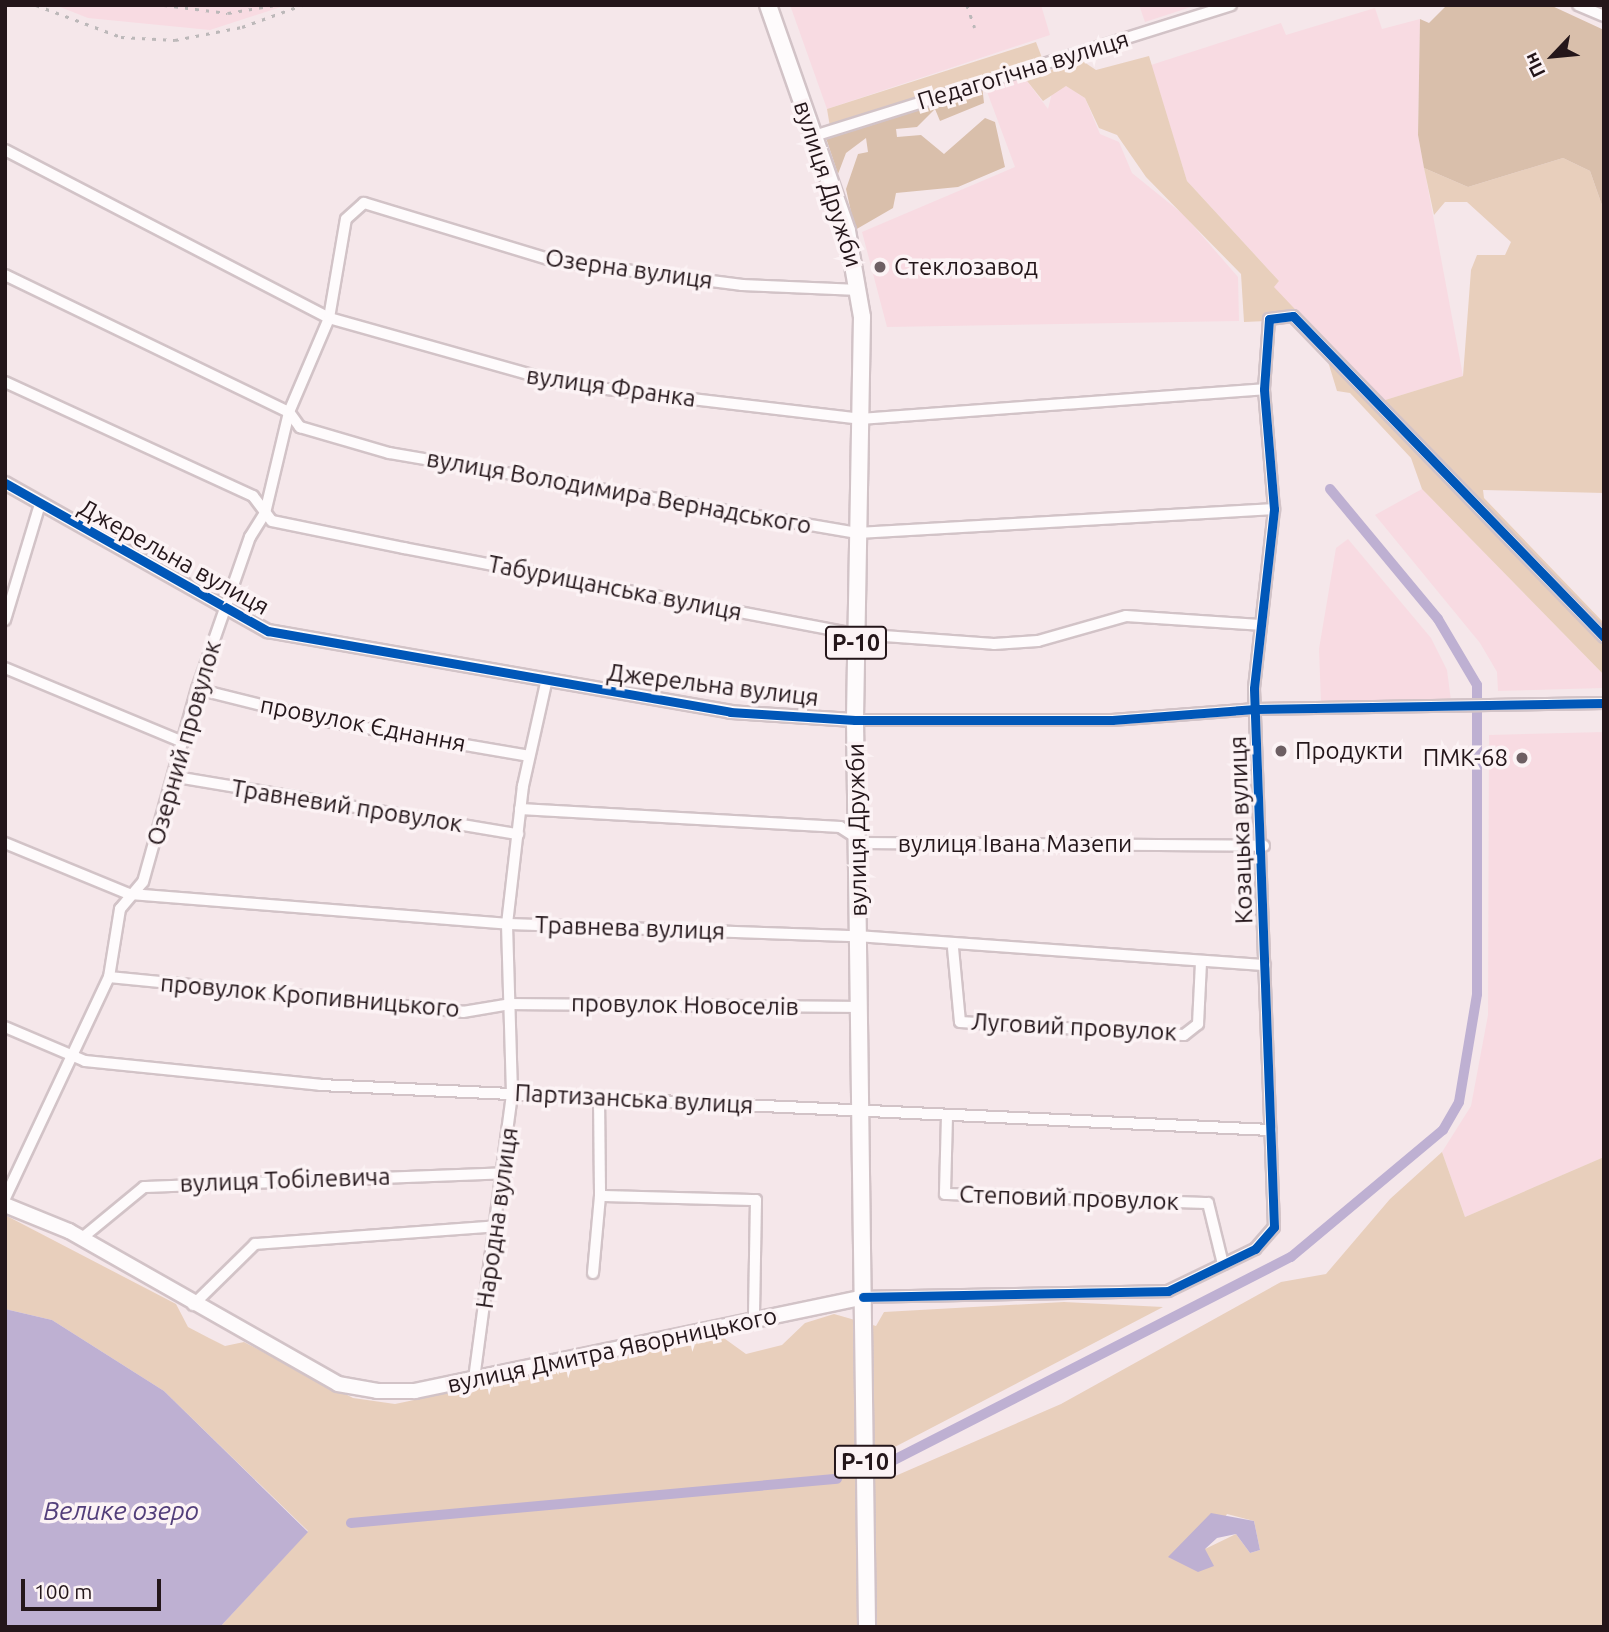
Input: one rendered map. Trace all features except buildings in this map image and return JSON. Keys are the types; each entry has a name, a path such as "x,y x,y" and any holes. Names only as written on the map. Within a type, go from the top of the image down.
{"main road":[{"name":"вулиця Дружби","path":"768,5 847,230 859,290 860,419 855,720 859,839 867,1627"},
{"name":"вулиця Дмитра Яворницького","path":"5,1205 82,1238 193,1305 338,1384 415,1391 863,1297"}],"street":[{"name":"Педагогічна вулиця","path":"814,136 1231,5"},
{"path":"1577,5 1604,16"},
{"name":"вулиця Франка","path":"5,150 329,318 564,384 860,419 1264,389"},
{"name":"Озерна вулиця","path":"365,203 555,261 742,285 859,290"},
{"name":"Озерний провулок","path":"5,1198 74,1058 108,977 120,909 129,894 143,882 176,777 197,690 225,610 265,513 289,412 329,318 346,219 365,203"},
{"name":"вулиця Володимира Вернадського","path":"5,275 289,412 300,427 389,453 858,533 1274,509"},
{"name":"Козацька вулиця","path":"1255,1249 1274,1227 1265,965 1264,846 1256,709 1260,625 1274,509 1264,389 1269,319 1293,316 1604,637"},
{"name":"Табурищанська вулиця","path":"5,382 253,496 265,513 285,524 856,634 994,644 1038,641 1126,616 1260,625"},
{"name":"Джерельна вулиця","path":"5,483 225,610 268,631 321,645 730,712 855,720 1112,720 1256,709 1604,703"},
{"path":"5,620 40,504"},
{"path":"5,668 183,743"},
{"name":"Народна вулиця","path":"474,1379 506,1173 512,1093 507,924 520,809 546,683"},
{"name":"провулок Єднання","path":"197,690 325,721 529,756"},
{"name":"Травневий провулок","path":"176,777 518,834"},
{"name":"вулиця Івана Мазепи","path":"520,809 840,827 859,839 1264,846"},
{"name":"Травнева вулиця","path":"5,843 129,894 507,924 858,936 953,948 1265,965"},
{"name":"Луговий провулок","path":"953,948 958,1017 974,1023 1184,1035 1198,1024 1201,963"},
{"name":"провулок Кропивницького","path":"108,977 463,1012 511,1004"},
{"name":"провулок Новоселів","path":"511,1004 859,1007"},
{"name":"Партизанська вулиця","path":"5,1027 74,1058 320,1085 1271,1129"},
{"path":"593,1273 600,1196 599,1097"},
{"name":"Степовий провулок","path":"947,1116 945,1194 1208,1203 1223,1264"},
{"name":"вулиця Тобілевича","path":"82,1238 144,1188 506,1173"},
{"path":"600,1196 756,1200 754,1320"},
{"path":"193,1305 255,1244 498,1226"},
{"name":"вулиця Дмитра Яворницького","path":"863,1297 1168,1291 1255,1249"}],"shaded area":[{"path":"55,5 287,5 210,30 88,18"},
{"path":"790,5 1041,5 1050,35 827,109"},
{"path":"1139,5 1197,5 1145,22"},
{"path":"1447,5 1550,5 1604,30 1604,211 1590,171 1563,158 1468,187 1424,168 1418,135 1420,19 1429,23"},
{"path":"1375,8 1382,29 1420,19 1418,135 1463,376 1382,401 1273,287 1279,281 1187,181 1151,65 1281,23 1286,35"},
{"path":"1036,42 1047,71 1081,60 1096,70 1149,56 1187,181 1279,281 1274,287 1382,401 1463,376 1471,270 1477,255 1505,255 1511,242 1467,202 1445,202 1434,215 1424,168 1468,187 1563,158 1590,171 1604,211 1604,493 1483,490 1484,498 1604,623 1604,675 1422,489 1411,458 1350,393 1337,391 1326,355 1287,320 1244,322 1241,274 1146,177 1117,135 1099,128 1085,98 1066,86 1043,101 1016,67 830,127 827,109"},
{"path":"1024,77 1048,109 1053,89 1066,86 1085,98 1100,134 1119,142 1132,173 1184,215 1238,277 1239,321 887,327 862,232 1015,167 986,89"},
{"path":"982,85 984,103 940,121 935,109 917,127 896,129 897,137 921,135 944,154 985,118 995,122 1005,167 958,187 896,193 893,208 855,230 846,189 858,154 868,152 866,138 846,153 838,174 826,138"},
{"path":"1422,489 1604,675 1604,688 1498,691 1497,672 1480,643 1375,515"},
{"path":"1348,539 1431,638 1447,670 1451,701 1321,702 1319,649 1336,548"},
{"path":"1604,732 1604,1157 1465,1217 1442,1152 1471,1106 1488,1015 1489,735"},
{"path":"1442,1152 1465,1217 1604,1157 1604,1627 220,1627 308,1531 164,1391 52,1320 5,1309 5,1215 176,1304 188,1327 225,1346 244,1342 353,1398 395,1404 721,1336 746,1354 782,1345 805,1323 834,1314 876,1326 884,1312 1064,1302 1163,1307 889,1450 893,1477 1061,1404 1281,1282 1326,1274 1390,1199","holes":["1227,1514 1254,1521 1260,1550 1250,1553 1236,1534 1205,1549"]}],"water":[{"name":"Велике озеро","path":"5,1309 52,1320 164,1391 308,1532 220,1627 5,1627"},
{"path":"1211,1513 1254,1521 1260,1550 1250,1553 1236,1534 1217,1538 1205,1549 1214,1566 1198,1572 1168,1557"}],"waterway":[{"path":"892,1461 1291,1257 1443,1130 1459,1102 1477,994 1477,685 1438,619 1330,489"},
{"path":"351,1523 837,1479"}],"railway":[{"path":"36,5 121,37 175,40 242,27 302,5"},
{"path":"164,5 228,13 275,5"},
{"path":"967,5 975,28"}],"cycle path":[{"path":"863,1297 1168,1291 1255,1249 1274,1227 1254,688 1274,509 1264,389 1269,319 1293,316 1604,637"},
{"path":"5,483 268,631 730,712 855,720 1112,720 1256,709 1604,703"}],"place":[{"name":"Стеклозавод","path":"880,267"},
{"name":"Продукти","path":"1281,751"},
{"name":"ПМК-68","path":"1522,758"}]}
